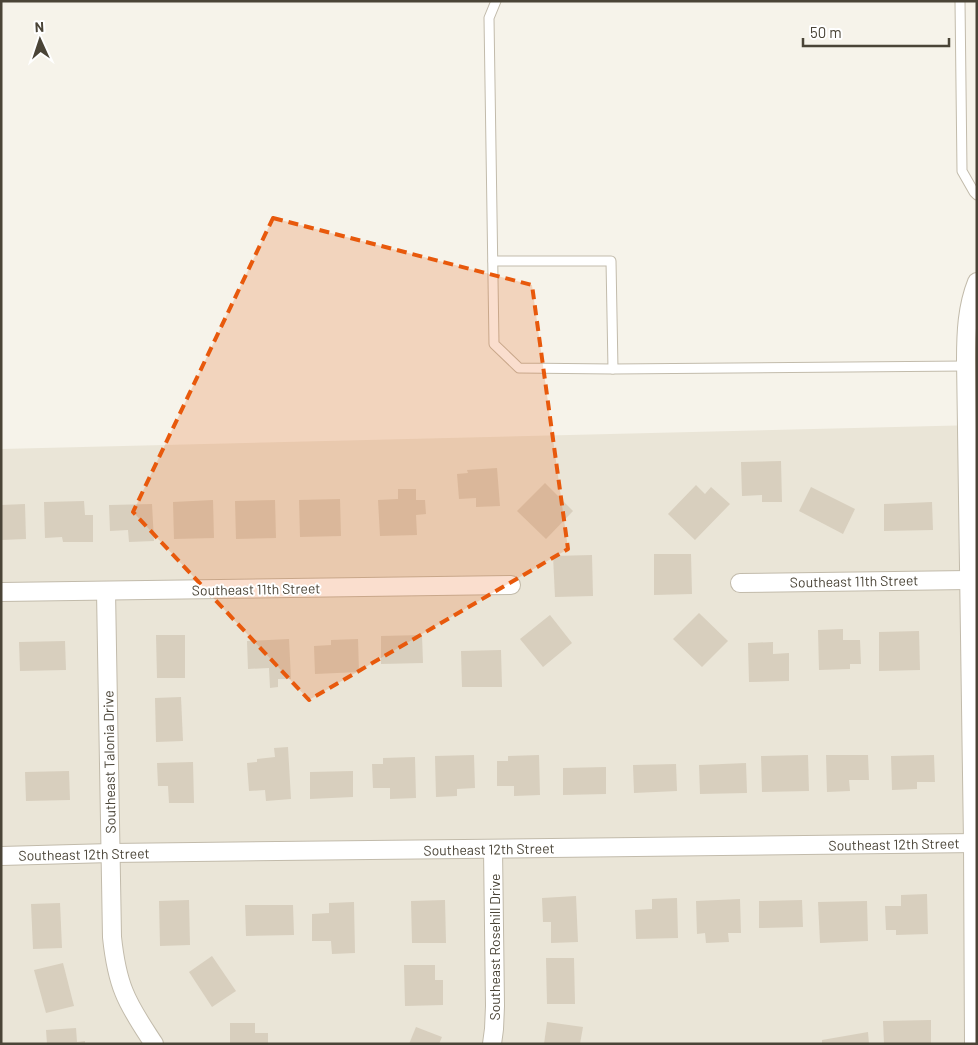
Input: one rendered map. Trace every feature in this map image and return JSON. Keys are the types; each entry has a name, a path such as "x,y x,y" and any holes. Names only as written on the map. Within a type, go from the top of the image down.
{"street":[{"path":"974,1044 975,843 966,325 971,297 977,282"},
{"name":"Southeast 11th Street","path":"740,583 969,580"},
{"name":"Southeast 11th Street","path":"1,592 511,585"},
{"name":"Southeast Talonia Drive","path":"106,591 112,937 116,965 123,992 154,1044"},
{"name":"Southeast 12th Street","path":"1,856 110,853 975,843"},
{"name":"Southeast Rosehill Drive","path":"492,1044 495,1006 493,849"}],"lane":[{"path":"496,1 490,18 494,344 519,368 966,366"},
{"path":"960,1 962,171 977,195"},
{"path":"493,261 611,261 613,369"}],"highlighted area":[{"path":"273,218 532,285 568,549 309,700 133,512"}],"shaded area":[{"path":"977,425 977,1044 1,1044 1,449"}],"building":[{"path":"781,461 782,502 762,502 762,495 742,496 741,462"},
{"path":"497,468 500,506 476,507 476,498 459,499 457,474 468,473 467,470"},
{"path":"545,483 573,511 546,539 517,511"},
{"path":"696,485 705,494 711,487 730,504 695,540 668,514"},
{"path":"811,487 855,509 843,534 799,511"},
{"path":"398,489 416,489 416,500 425,500 426,514 416,515 417,535 380,536 378,500 398,499"},
{"path":"340,499 341,536 300,537 299,500"},
{"path":"213,500 214,538 174,539 173,502"},
{"path":"275,500 276,538 236,539 235,501"},
{"path":"84,501 85,515 93,515 93,542 63,542 62,537 45,538 44,502"},
{"path":"932,502 933,530 884,531 884,504"},
{"path":"25,504 26,539 1,540 1,505"},
{"path":"152,504 154,541 129,542 128,530 110,531 109,505"},
{"path":"654,554 691,554 692,594 654,595"},
{"path":"592,555 593,596 555,597 553,556"},
{"path":"699,613 728,641 702,667 673,639"},
{"path":"550,615 572,643 543,667 520,639"},
{"path":"843,629 843,640 860,640 861,664 850,664 850,669 819,670 818,630"},
{"path":"919,631 920,670 879,671 879,632"},
{"path":"156,635 185,635 185,678 157,678"},
{"path":"422,635 423,663 381,664 381,636"},
{"path":"289,639 291,679 278,679 278,687 270,688 269,668 248,669 247,641"},
{"path":"358,639 359,672 315,674 314,646 331,645 331,640"},
{"path":"65,641 66,670 20,671 19,642"},
{"path":"773,642 773,654 789,653 789,681 749,682 748,643"},
{"path":"501,650 502,687 462,687 461,651"},
{"path":"181,697 183,741 156,742 155,698"},
{"path":"288,747 291,799 266,801 265,790 249,791 247,763 257,762 257,759 275,757 274,748"},
{"path":"474,755 475,788 457,789 457,796 436,797 435,756"},
{"path":"539,755 540,795 514,796 514,786 497,786 497,761 508,761 508,756"},
{"path":"808,755 809,791 762,792 761,756"},
{"path":"826,755 868,755 869,780 849,780 850,791 827,792"},
{"path":"934,755 935,782 917,782 917,789 892,790 891,756"},
{"path":"415,757 416,798 390,799 390,788 373,788 372,764 383,764 383,758"},
{"path":"193,762 194,803 169,803 168,786 158,786 157,763"},
{"path":"746,763 747,793 700,794 699,765"},
{"path":"676,764 677,791 634,793 633,765"},
{"path":"606,767 606,794 563,795 563,768"},
{"path":"69,771 70,800 26,801 25,772"},
{"path":"353,771 353,797 310,799 310,772"},
{"path":"927,894 928,934 896,935 896,930 886,930 885,906 901,906 901,895"},
{"path":"576,896 578,942 551,943 551,922 543,922 542,898"},
{"path":"677,898 678,938 636,939 635,910 652,909 652,899"},
{"path":"740,899 741,933 728,933 729,942 706,943 705,933 697,934 696,901"},
{"path":"189,900 190,945 160,946 159,901"},
{"path":"445,900 446,943 412,943 411,901"},
{"path":"802,900 803,927 759,928 759,901"},
{"path":"867,901 868,941 820,943 818,902"},
{"path":"354,902 355,953 332,954 331,941 312,941 312,914 329,913 329,903"},
{"path":"60,903 62,948 33,949 31,904"},
{"path":"245,905 293,905 294,935 246,936"},
{"path":"212,956 236,991 212,1007 189,972"},
{"path":"546,958 574,958 575,1004 547,1004"},
{"path":"63,963 74,1006 46,1013 34,970"},
{"path":"404,965 435,965 435,980 443,980 443,1005 405,1006"},
{"path":"931,1020 931,1044 884,1044 883,1021"},
{"path":"547,1022 583,1027 580,1044 544,1044"},
{"path":"230,1023 255,1023 255,1033 268,1033 268,1044 230,1044"},
{"path":"416,1027 442,1037 439,1044 409,1044"},
{"path":"76,1028 77,1042 85,1041 85,1044 47,1044 46,1030"},
{"path":"868,1032 869,1044 822,1044 822,1040"}]}
